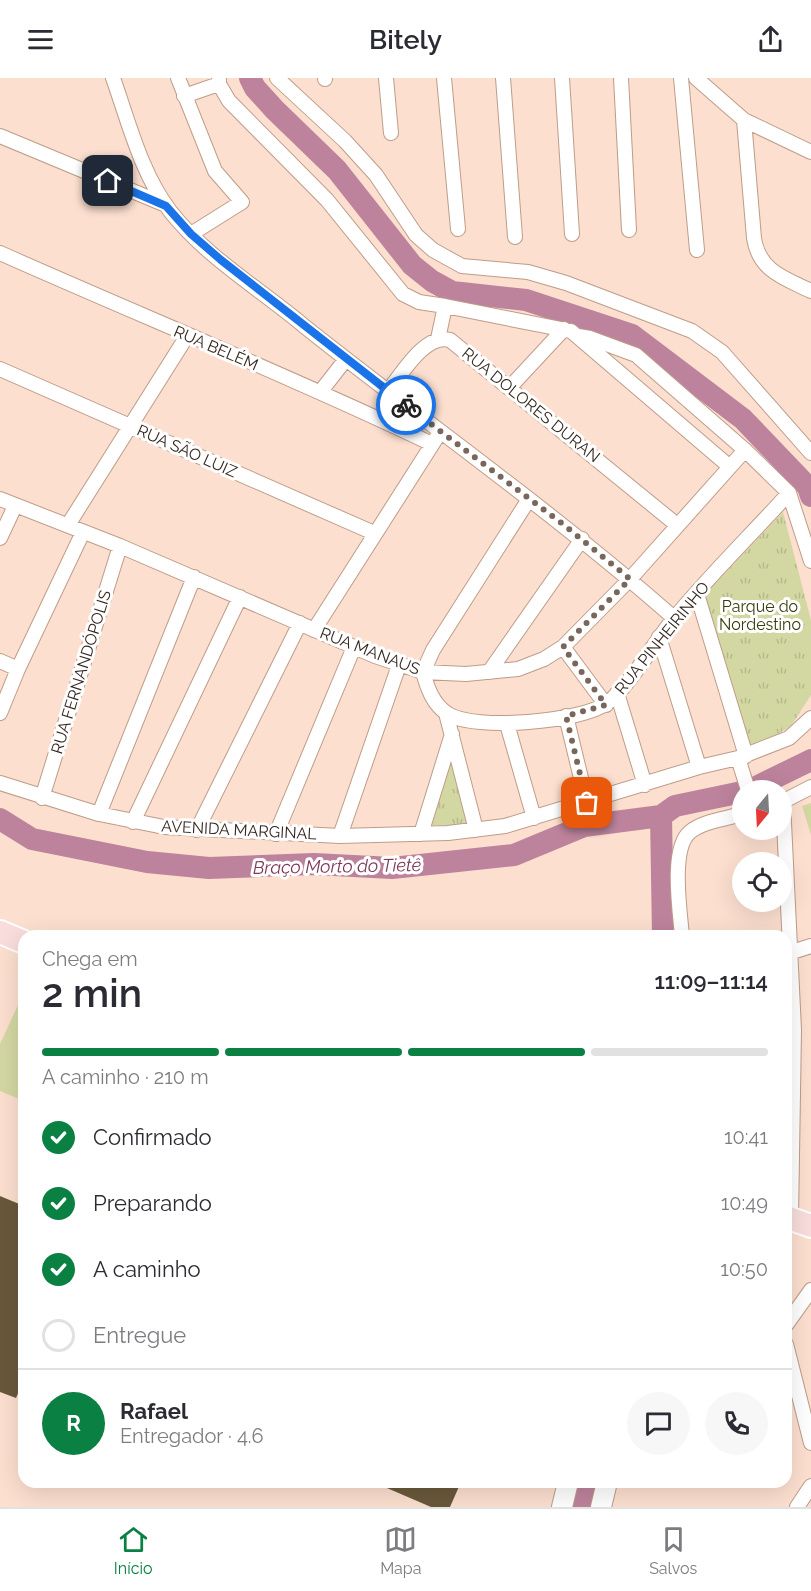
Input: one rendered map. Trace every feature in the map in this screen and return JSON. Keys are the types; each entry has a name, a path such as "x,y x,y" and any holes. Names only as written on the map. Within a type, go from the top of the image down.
{"main road":[{"path":"0,932 18,940"}],"street":[{"path":"113,78 142,159 166,206 191,234 388,391 436,438 529,499 582,539 674,618"},
{"path":"178,78 215,171 242,202 191,234"},
{"path":"277,78 345,141 375,175 412,230 433,250 462,266 528,272 566,283 692,331 722,352 811,453"},
{"path":"386,78 391,133"},
{"path":"444,78 458,229"},
{"path":"503,78 515,237"},
{"path":"562,78 572,234"},
{"path":"621,78 629,230"},
{"path":"681,78 697,250"},
{"path":"696,78 744,120 811,152"},
{"path":"184,96 219,81 229,101 327,200 403,294 419,302 564,329 578,336 730,467"},
{"path":"744,120 758,256 773,273 809,285"},
{"path":"0,136 166,206"},
{"name":"RUA BELÉM","path":"0,253 187,336 436,438"},
{"path":"388,391 422,350 438,339 445,306"},
{"path":"510,387 564,329"},
{"path":"68,525 187,336"},
{"path":"578,336 590,338 636,355 745,450 789,493 811,561"},
{"name":"RUA DOLORES DURAN","path":"438,339 456,344 677,525"},
{"path":"321,391 346,359"},
{"name":"RUA SÃO LUIZ","path":"0,369 374,533"},
{"path":"314,630 436,438"},
{"name":"RUA MANAUS","path":"0,499 120,546 399,665 423,672 451,674 489,672 529,666 563,647 630,579 745,450"},
{"name":"RUA PINHEIRINHO","path":"446,713 478,723 507,724 566,716 606,705 674,618 789,493"},
{"path":"476,830 446,713 430,694 423,672 433,650 529,499"},
{"path":"0,538 15,506"},
{"path":"0,713 18,669 83,532"},
{"path":"489,672 582,539"},
{"name":"RUA FERNANDÓPOLIS","path":"42,798 120,546"},
{"path":"99,814 194,577"},
{"path":"697,594 742,757 746,780"},
{"path":"133,822 240,597"},
{"path":"197,830 300,624"},
{"path":"659,637 699,767"},
{"path":"276,834 354,647"},
{"path":"563,647 606,705"},
{"path":"0,661 18,669"},
{"path":"340,836 399,665"},
{"path":"617,693 645,785"},
{"path":"566,716 587,803"},
{"name":"AVENIDA MARGINAL","path":"0,783 99,814 133,822 197,830 340,836 476,830 534,818 699,767 742,757 789,738 811,718"},
{"path":"507,724 534,818"},
{"path":"421,834 452,732"},
{"path":"792,797 811,788"},
{"path":"682,930 678,877 679,853 684,837 698,827 732,817"},
{"path":"785,840 791,930"},
{"path":"796,1220 792,952 811,946"},
{"path":"792,1317 811,1290"},
{"path":"792,1368 811,1443"},
{"path":"797,1507 811,1486"},
{"path":"562,1507 567,1488"},
{"path":"601,1507 606,1488"}],"green space":[{"name":"Parque do Nordestino","path":"783,512 811,620 811,695 791,726 761,744 749,746 704,596"},
{"path":"452,744 468,825 429,825"},
{"path":"811,803 811,835 802,806"},
{"path":"18,1005 18,1098 0,1091 0,1044"}],"building":[{"path":"0,1196 18,1204 18,1394 16,1398 0,1392"},
{"path":"387,1488 458,1488 450,1507 431,1507"}],"waterway":[{"name":"Braço Morto do Tietê","path":"250,78 255,88 275,110 337,170 412,265 432,281 452,292 526,300 632,335 743,419 808,487 811,496"},
{"name":"Braço Morto do Tietê","path":"770,780 811,760"},
{"name":"Braço Morto do Tietê","path":"0,819 32,839 147,862 209,868 314,864 392,868 514,855 584,826 661,816 675,806 732,794"},
{"path":"661,816 663,930"},
{"path":"582,1507 587,1488"}],"way so far":[{"path":"406,405 564,525 630,579 563,647 606,705 566,716 587,803"}],"route":[{"path":"108,181 166,206 191,234 221,260 406,405"}]}
